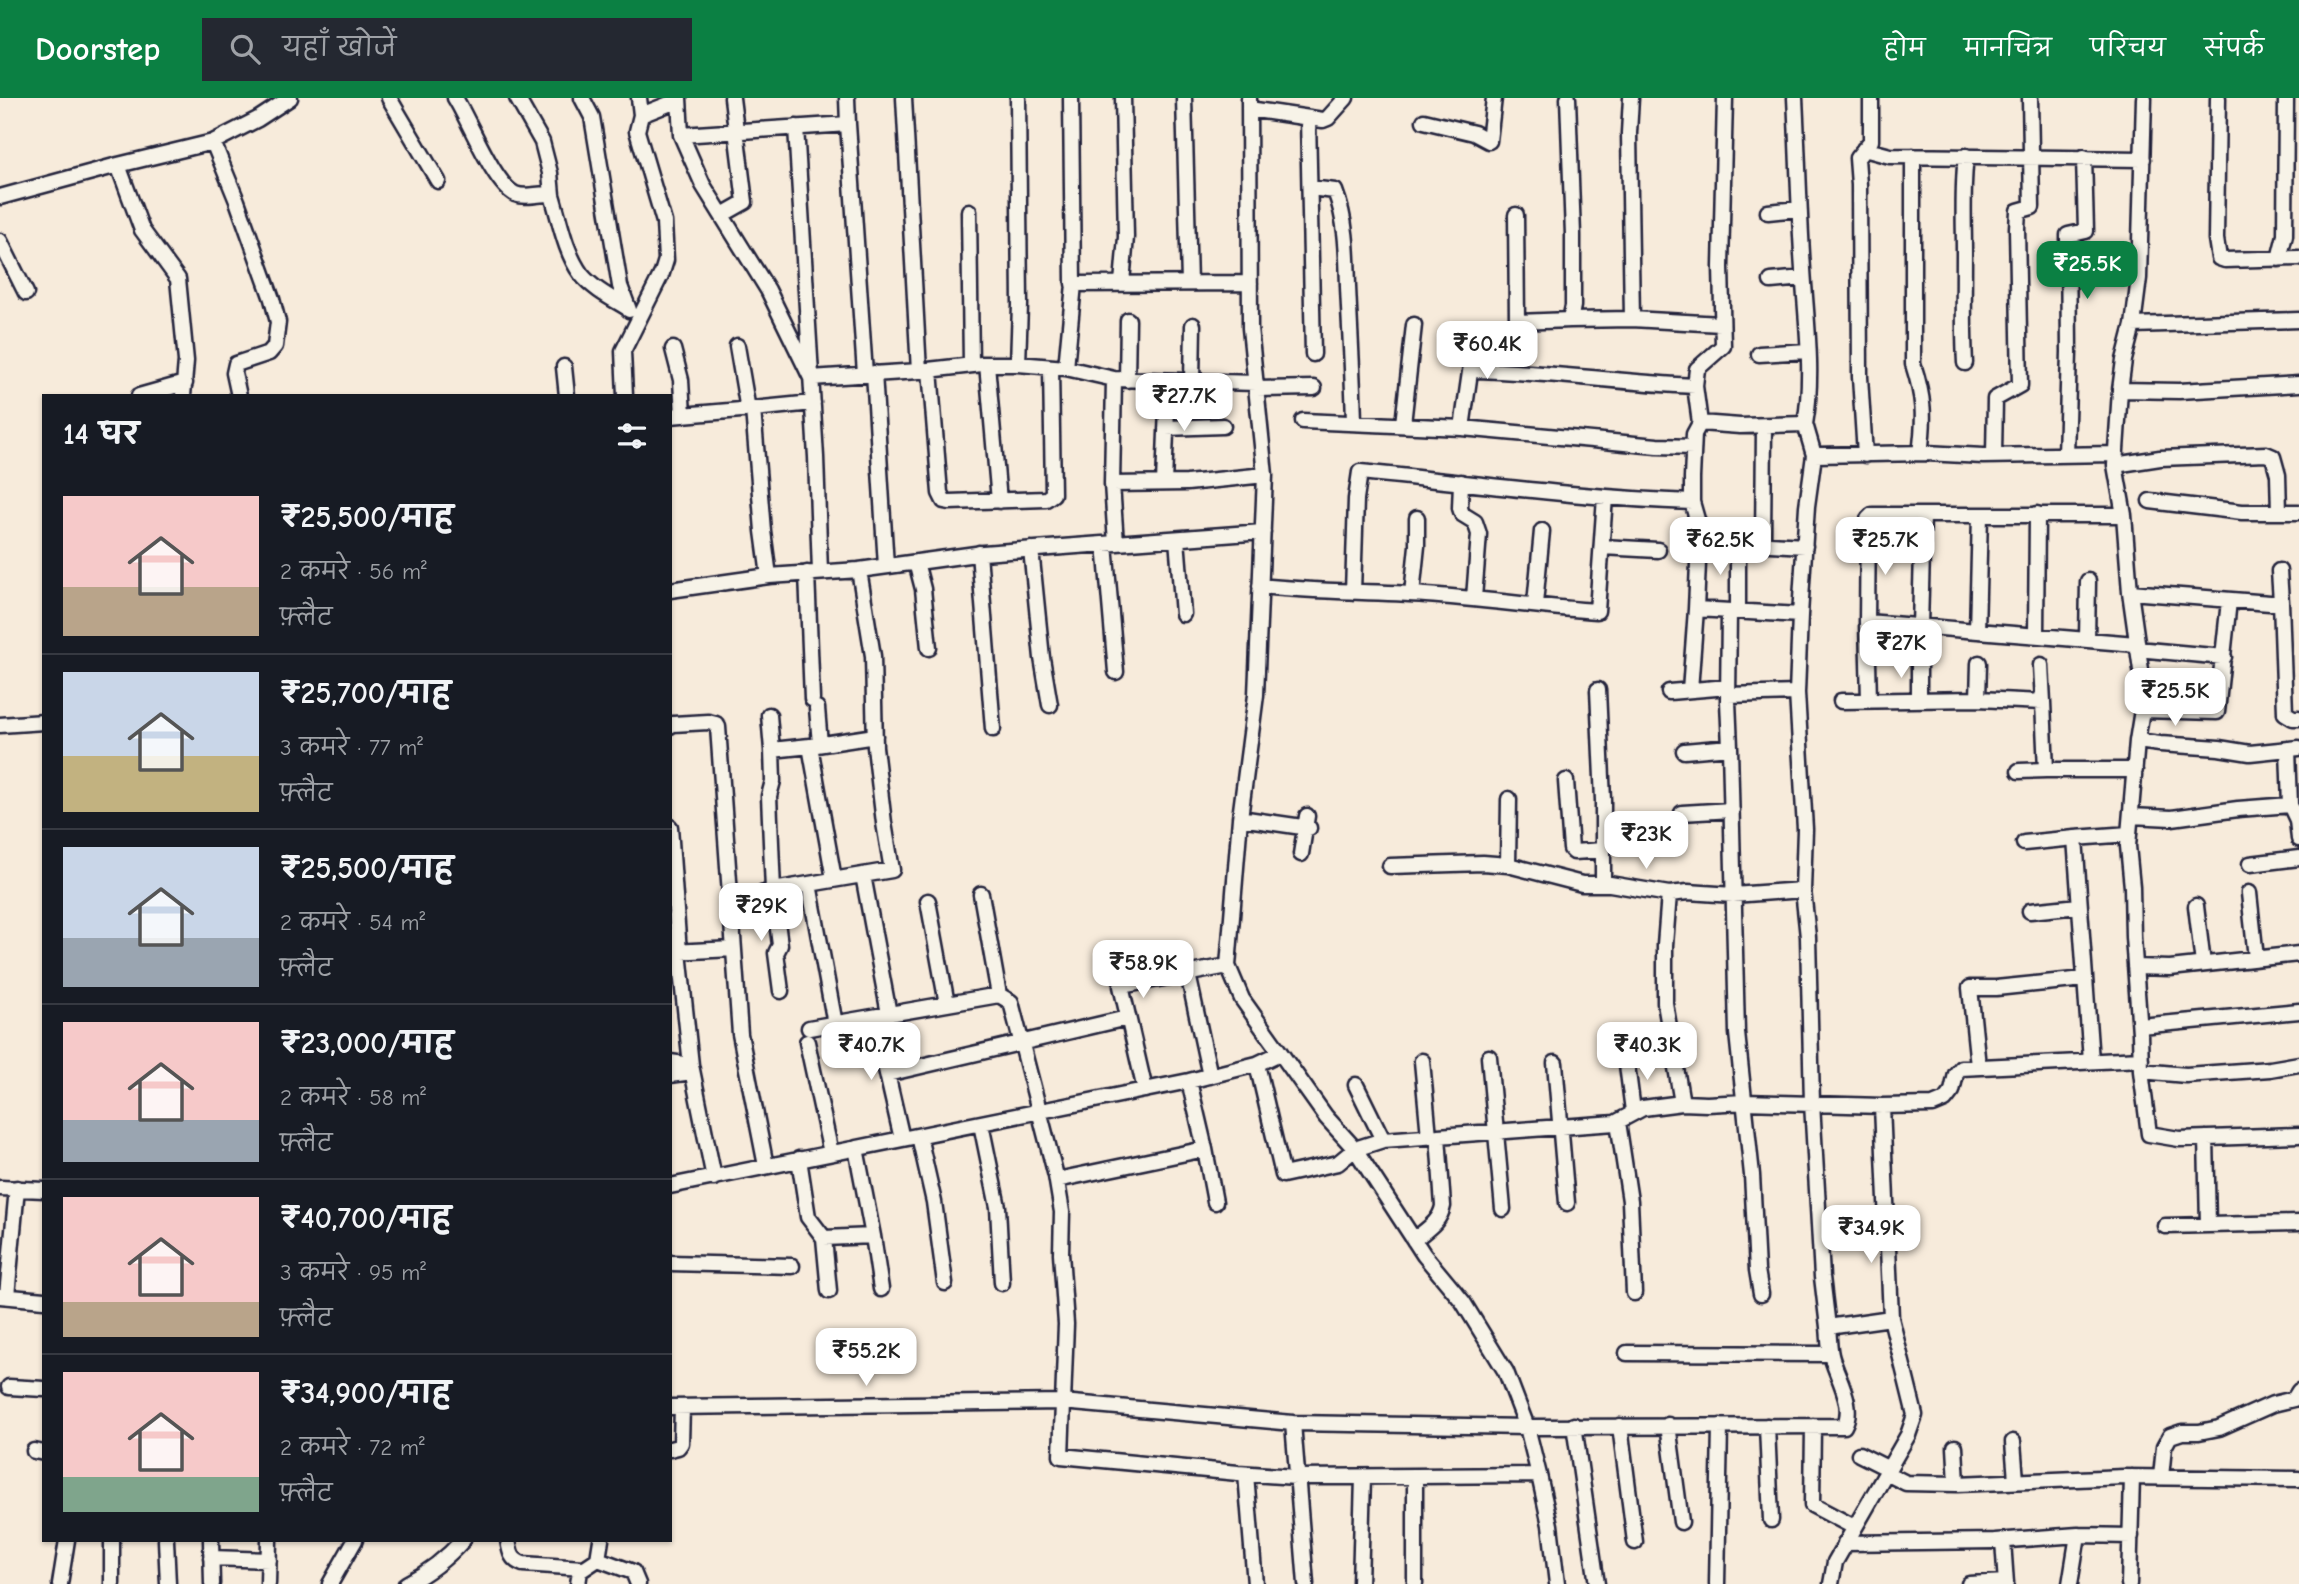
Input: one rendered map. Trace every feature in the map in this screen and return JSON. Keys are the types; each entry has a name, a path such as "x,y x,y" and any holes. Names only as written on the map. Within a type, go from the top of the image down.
{"street":[{"path":"0,197 213,142 258,119 290,98"},
{"path":"389,98 438,181"},
{"path":"517,98 542,142 550,173 552,195 570,254 582,274 603,293 626,307 638,320"},
{"path":"582,98 592,117 614,254 626,307"},
{"path":"625,394 623,351 666,266 664,222 637,131 641,115 639,98"},
{"path":"722,215 746,202 732,98"},
{"path":"847,98 886,566"},
{"path":"904,98 924,370 942,498 949,502 1046,499 1053,494 1058,368 1074,284 1071,98"},
{"path":"1018,98 1018,364"},
{"path":"1122,283 1126,237 1123,98"},
{"path":"1184,98 1189,283"},
{"path":"1346,98 1323,120 1249,104 1250,328 1265,475 1256,695 1240,818 1228,966 1242,999 1326,1117 1355,1149 1424,1255 1463,1303 1506,1372 1527,1427 1539,1475 1550,1525 1557,1584"},
{"path":"1424,121 1474,133 1489,141 1494,98"},
{"path":"1567,98 1573,235 1573,306 1570,320"},
{"path":"1631,98 1629,133 1632,319"},
{"path":"1690,690 1699,540 1692,502 1694,434 1700,423 1697,369 1723,346 1721,324 1725,98"},
{"path":"672,1448 681,1443 676,1407 1062,1402 1293,1423 1527,1427 1844,1426 1848,1420 1847,1403 1831,1354 1822,1277 1812,1103 1808,937 1803,890 1805,829 1797,693 1807,506 1814,456 1805,424 1808,405 1808,351 1795,98"},
{"path":"1865,455 1860,377 1857,158 1871,141 1871,98"},
{"path":"1994,455 1995,399 2020,385 2017,228 2018,211 2032,207 2030,98"},
{"path":"2144,98 2139,278 2133,326 2120,390 2115,459 2142,677 2142,710 2128,846 2141,1065 2149,1134 2179,1139 2299,1135"},
{"path":"2218,98 2216,239 2219,258 2299,258"},
{"path":"2279,259 2285,235 2286,98"},
{"path":"641,115 679,99 681,135 703,185 768,290 811,378"},
{"path":"460,100 496,173 507,188 517,195 552,195"},
{"path":"1308,118 1313,354"},
{"path":"681,135 848,124"},
{"path":"796,127 813,403 815,745 834,879"},
{"path":"213,142 237,201 278,323 275,346 269,353 236,364 234,373 239,394"},
{"path":"1864,149 1890,156 2143,159"},
{"path":"1913,156 1913,364 1923,394 1924,427 1920,453"},
{"path":"1965,362 1962,191 1966,156"},
{"path":"2066,455 2068,235 2086,231 2084,157"},
{"path":"118,165 142,230 178,279 186,361 184,389 152,394"},
{"path":"1310,188 1335,191 1342,211 1347,245 1352,330 1354,423"},
{"path":"1768,212 1799,209"},
{"path":"969,211 971,365"},
{"path":"1516,215 1517,322 1632,319 1721,324"},
{"path":"0,241 26,293"},
{"path":"1771,281 1803,278"},
{"path":"1074,284 1250,283"},
{"path":"1116,672 1110,544 1112,484 1128,320"},
{"path":"2133,326 2299,320"},
{"path":"1192,382 1193,325"},
{"path":"1403,424 1413,325"},
{"path":"1462,428 1476,330"},
{"path":"737,346 751,409 769,576"},
{"path":"673,349 681,380 677,416 813,403"},
{"path":"1759,354 1808,351"},
{"path":"987,364 999,501"},
{"path":"811,378 971,365 1018,364 1058,368 1121,380 1314,388"},
{"path":"564,367 567,394"},
{"path":"1471,370 1515,370 1660,385 1696,386"},
{"path":"1164,483 1168,382"},
{"path":"2120,390 2179,391 2299,384"},
{"path":"1303,421 1403,424 1693,447"},
{"path":"1700,423 1763,426 1805,424"},
{"path":"1166,428 1223,426"},
{"path":"1763,426 1763,544"},
{"path":"1814,456 1920,453 2066,455 2115,459 2266,454 2273,457 2278,475 2279,512"},
{"path":"1353,592 1356,499 1360,472 1587,497 1692,502"},
{"path":"1112,484 1187,483 1265,475"},
{"path":"1461,482 1460,508 1462,513 1475,522 1479,534 1474,598"},
{"path":"1260,586 1312,592 1474,598 1597,611 1605,497"},
{"path":"2150,501 2242,512 2299,512"},
{"path":"2036,636 2037,514"},
{"path":"1920,626 1923,515"},
{"path":"1977,631 1980,515"},
{"path":"1869,700 1869,516 2124,515"},
{"path":"1412,594 1417,518"},
{"path":"1535,604 1542,531"},
{"path":"672,590 769,576 859,570 979,553 1263,532"},
{"path":"1177,539 1183,614"},
{"path":"1699,540 1805,546"},
{"path":"1738,543 1728,691 1737,1033 1761,1294"},
{"path":"1602,547 1658,550"},
{"path":"1031,549 1046,692 1050,705"},
{"path":"979,553 993,729"},
{"path":"916,562 923,589 929,648"},
{"path":"731,905 773,890 892,870 875,736 873,656 859,570"},
{"path":"2279,571 2286,713 2293,718 2299,718"},
{"path":"2087,640 2088,581"},
{"path":"2130,592 2229,601 2281,602"},
{"path":"2142,710 2217,712 2229,601"},
{"path":"1696,608 1800,615"},
{"path":"1867,622 2087,640 2224,657"},
{"path":"1919,661 1919,699"},
{"path":"1978,699 1979,663"},
{"path":"2041,665 2046,770"},
{"path":"1598,690 1603,800 1603,884"},
{"path":"1669,692 1690,690 1797,693"},
{"path":"1841,701 1978,699 2043,702"},
{"path":"769,715 773,781 769,796 773,890 780,945 776,953 781,991"},
{"path":"0,725 42,722"},
{"path":"672,725 708,722 718,727 740,1034 766,1166"},
{"path":"772,750 875,736"},
{"path":"2137,741 2250,753 2293,749 2290,805 2298,820 2299,839"},
{"path":"1684,751 1730,747"},
{"path":"2019,771 2135,770"},
{"path":"1566,781 1571,849 1574,852 1603,850"},
{"path":"1508,865 1510,799"},
{"path":"2131,816 2172,818 2290,805"},
{"path":"1682,813 1732,810"},
{"path":"1240,818 1307,824 1301,854"},
{"path":"2024,843 2129,834"},
{"path":"2075,838 2091,1060"},
{"path":"2250,864 2299,858"},
{"path":"1390,866 1483,863 1508,865 1582,884 1642,888 1670,894 1688,892 1733,895 1803,890"},
{"path":"863,875 887,1074 902,1139"},
{"path":"672,877 675,952 691,1068 713,1178"},
{"path":"809,884 835,1024"},
{"path":"2249,893 2256,958"},
{"path":"981,894 999,995"},
{"path":"1670,894 1665,945 1665,1003 1682,1103"},
{"path":"928,901 947,1004"},
{"path":"2196,905 2203,964"},
{"path":"2030,911 2079,906"},
{"path":"675,952 733,949"},
{"path":"2135,967 2170,968 2299,954"},
{"path":"1145,1090 1121,986 1228,966"},
{"path":"1188,974 1210,1076"},
{"path":"1978,1066 1970,988 2084,979"},
{"path":"831,1153 808,1035 835,1024 999,995 1011,1002 1056,1176 1062,1212 1061,1253 1066,1324 1061,1457 1296,1477 1539,1475"},
{"path":"2140,1026 2299,1012"},
{"path":"887,1074 1127,1018"},
{"path":"672,1186 1189,1081 1257,1064 1280,1053"},
{"path":"1489,1057 1503,1209"},
{"path":"1626,1057 1633,1111"},
{"path":"1257,1064 1283,1175 1338,1163 1355,1149 1382,1140 1618,1122 1633,1111 1643,1108 1682,1103 1933,1105 1945,1100 1952,1091 1956,1074 1961,1068 1978,1066 2091,1060 2141,1065 2186,1076 2299,1064"},
{"path":"1414,1240 1439,1219 1443,1206 1422,1061"},
{"path":"1555,1062 1567,1203"},
{"path":"672,1063 691,1068"},
{"path":"672,1074 691,1068"},
{"path":"1189,1081 1215,1202"},
{"path":"1356,1086 1382,1140"},
{"path":"1831,1584 1835,1562 1908,1435 1915,1415 1891,1318 1882,1106"},
{"path":"1618,1122 1630,1202 1634,1293"},
{"path":"981,1124 998,1207 1002,1283"},
{"path":"919,1136 934,1202 945,1283"},
{"path":"2206,1138 2208,1224"},
{"path":"856,1148 881,1289"},
{"path":"1056,1176 1057,1180 1205,1149"},
{"path":"799,1159 808,1217 824,1238 829,1291"},
{"path":"0,1188 42,1190"},
{"path":"17,1188 3,1296 42,1300"},
{"path":"2165,1226 2299,1223"},
{"path":"824,1238 873,1236"},
{"path":"672,1264 792,1266"},
{"path":"1828,1327 1891,1318"},
{"path":"1626,1353 1831,1354"},
{"path":"9,1387 42,1389"},
{"path":"2161,1477 2164,1447 2170,1436 2219,1428 2273,1404 2294,1399 2299,1391"},
{"path":"1293,1423 1306,1584"},
{"path":"1574,1425 1597,1584"},
{"path":"1668,1425 1681,1522"},
{"path":"1620,1426 1635,1542"},
{"path":"1717,1584 1720,1426"},
{"path":"1767,1426 1771,1520"},
{"path":"1813,1426 1812,1505 1854,1527"},
{"path":"2013,1442 2016,1480"},
{"path":"1955,1447 1957,1484"},
{"path":"1859,1454 1906,1483 1957,1484 2132,1477 2299,1479"},
{"path":"1246,1474 1255,1584"},
{"path":"1360,1584 1363,1477"},
{"path":"1415,1477 1415,1584"},
{"path":"2129,1584 2132,1477"},
{"path":"1845,1543 2003,1541 2078,1535 2131,1536"},
{"path":"2070,1584 2078,1535"},
{"path":"1969,1584 2006,1583 2003,1541"},
{"path":"60,1584 67,1542"},
{"path":"112,1542 112,1584"},
{"path":"166,1542 168,1584"},
{"path":"211,1542 212,1584"},
{"path":"268,1584 269,1542"},
{"path":"330,1584 354,1542"},
{"path":"406,1584 449,1556 461,1542"},
{"path":"508,1542 510,1554 523,1564 583,1568"},
{"path":"598,1559 601,1542"},
{"path":"211,1558 269,1560"},
{"path":"578,1584 580,1571 598,1559"},
{"path":"598,1559 633,1572 638,1584"}]}
